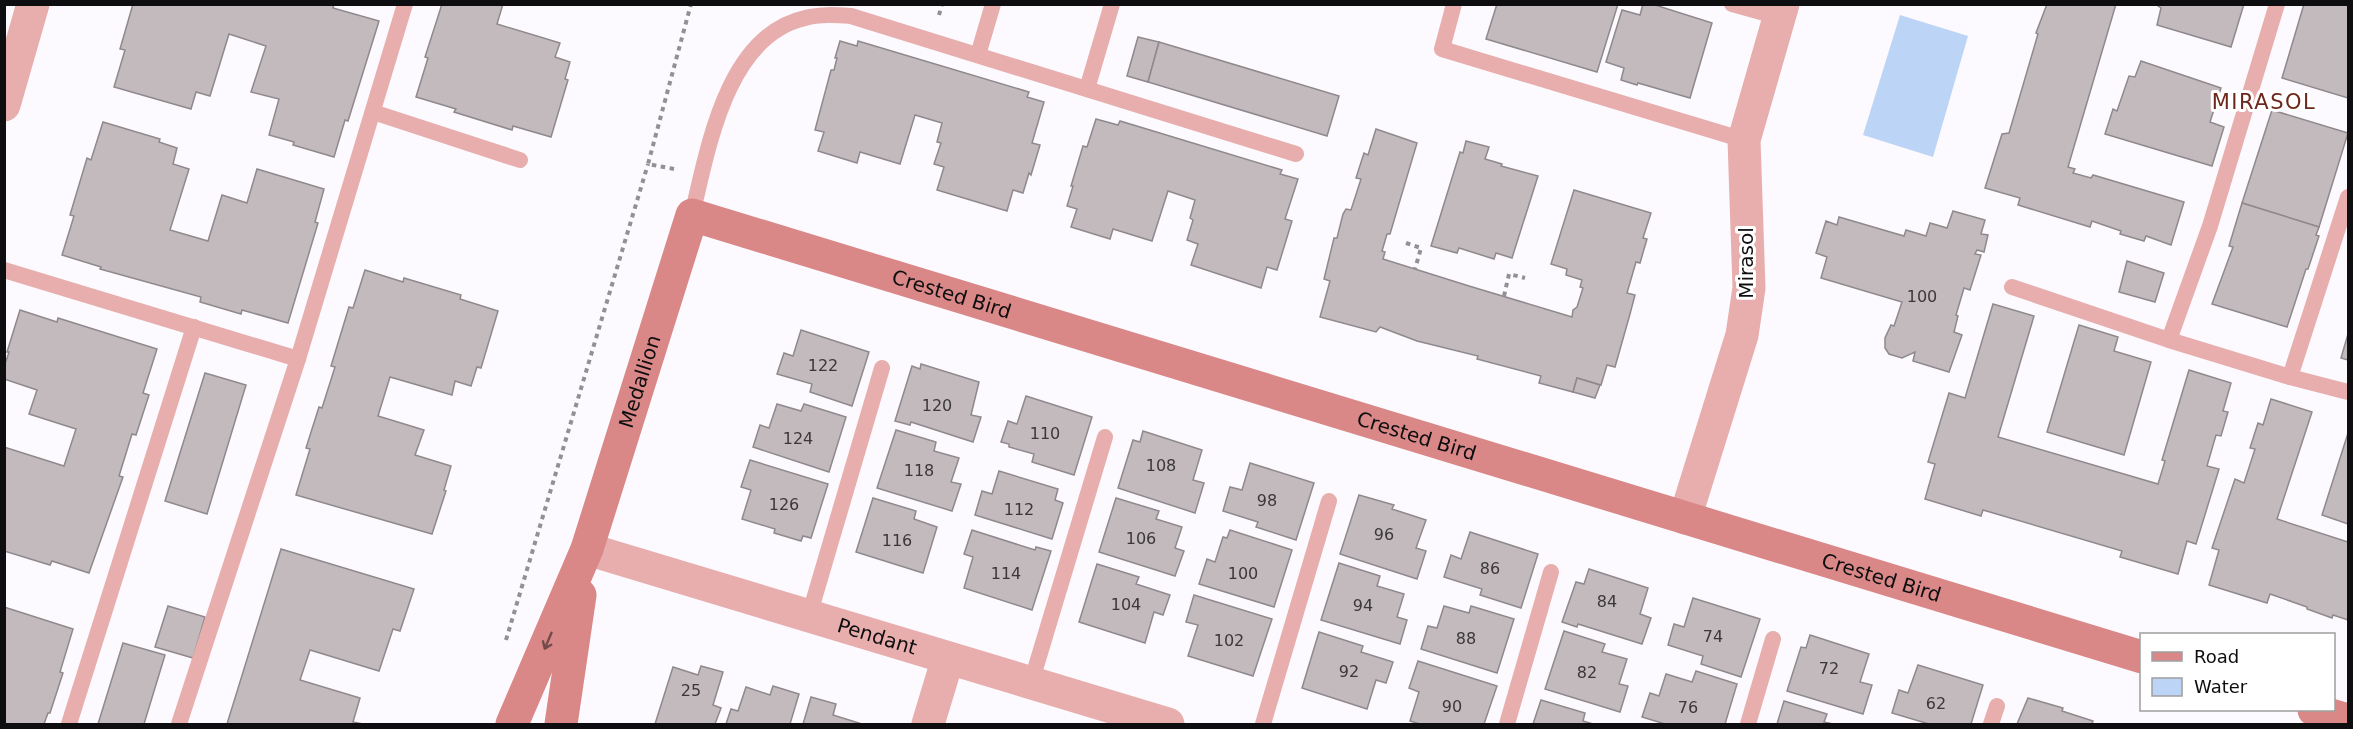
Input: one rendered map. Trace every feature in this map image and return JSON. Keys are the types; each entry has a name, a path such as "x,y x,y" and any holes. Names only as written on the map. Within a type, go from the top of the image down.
{"street":[{"path":"4,105 14,37 33,4"},
{"name":"Mirasol","path":"1685,518 1739,346 1749,288 1744,140 1781,11"},
{"name":"Crested Bird","path":"692,215 2140,656"},
{"name":"Medallion","path":"512,724 587,549 692,215"},
{"name":"Medallion","path":"561,724 587,549"},
{"name":"Pendant","path":"587,549 1168,724"},
{"path":"928,724 948,658"},
{"path":"2318,711 2349,720"}],"lane":[{"path":"179,724 298,358 405,4"},
{"path":"978,55 993,4"},
{"path":"1087,89 1112,4"},
{"path":"1454,4 1442,49 1744,140"},
{"path":"1732,4 1781,11"},
{"path":"2169,340 2210,226 2277,4"},
{"path":"692,215 702,171 724,100 740,66 762,40 780,28 804,18 830,15 851,16 1296,154"},
{"path":"373,112 520,160"},
{"path":"2290,377 2349,197"},
{"path":"4,270 298,358"},
{"path":"2012,287 2169,340 2290,377 2349,392"},
{"path":"69,724 194,327"},
{"path":"809,616 882,368"},
{"path":"1031,683 1105,437"},
{"path":"1263,724 1329,501"},
{"path":"1507,724 1551,572"},
{"path":"1748,724 1773,639"},
{"path":"1991,724 1997,706"}],"path":[{"path":"505,644 648,164 691,4"},
{"path":"648,164 674,169"},
{"path":"1406,243 1421,248 1415,269"},
{"path":"1504,296 1509,274 1525,279"}],"water":[{"path":"1900,15 1968,36 1933,157 1863,135"}],"building":[{"path":"133,4 334,4 333,8 379,21 348,121 345,120 334,157 269,135 279,99 251,92 266,46 229,34 210,96 196,92 191,109 114,87 125,50 120,49"},
{"path":"442,4 503,4 497,24 560,43 555,57 570,62 565,79 568,80 551,137 513,126 512,130 454,112 456,109 416,97 428,58 425,57"},
{"path":"1497,4 1618,4 1597,72 1486,39"},
{"path":"1643,4 1652,4 1712,23 1690,98 1621,80 1624,68 1606,62 1622,10 1640,15"},
{"path":"2047,4 2116,4 2068,167 2075,169 2073,173 2091,178 2093,175 2184,202 2171,245 2146,236 2144,241 2120,234 2121,231 2092,221 2090,227 2018,205 2020,198 1985,188 2002,134 2009,133 2038,34 2036,33"},
{"path":"2155,4 2244,4 2231,47 2157,25 2161,8"},
{"path":"2304,4 2348,4 2348,98 2282,78"},
{"path":"1138,37 1159,42 1148,82 1127,76"},
{"path":"840,41 857,46 858,41 1029,92 1027,97 1044,102 1032,143 1040,145 1031,175 1029,173 1023,193 1013,190 1007,211 937,190 944,167 934,164 941,143 937,142 942,123 915,115 900,164 860,152 857,163 818,151 824,132 815,130 831,70 834,70"},
{"path":"1159,42 1339,96 1327,136 1148,82"},
{"path":"2141,61 2221,88 2210,122 2224,127 2212,166 2105,134 2113,109 2117,111 2129,76 2135,77"},
{"path":"2272,110 2348,133 2319,227 2242,203"},
{"path":"1096,119 1118,125 1120,121 1282,170 1280,174 1298,179 1285,219 1292,221 1277,270 1267,267 1261,288 1191,265 1198,244 1187,240 1193,220 1190,218 1195,200 1168,191 1152,241 1113,229 1110,239 1071,227 1077,209 1067,206 1073,186 1071,186 1083,146 1087,147"},
{"path":"103,122 160,139 159,142 177,148 173,164 189,169 170,230 208,241 222,195 247,203 257,169 324,189 315,222 318,223 288,323 242,310 241,314 200,302 201,297 100,269 101,267 62,255 74,216 70,215 87,158 91,160"},
{"path":"1376,129 1417,143 1390,234 1387,234 1382,251 1385,252 1383,259 1469,286 1572,317 1583,288 1580,287 1582,280 1566,275 1567,269 1551,264 1574,190 1651,213 1643,238 1647,239 1640,263 1636,262 1627,293 1635,295 1615,367 1607,365 1601,385 1577,378 1573,392 1539,383 1541,376 1477,359 1478,356 1417,341 1380,327 1376,332 1320,317 1330,281 1324,279 1334,238 1337,238 1346,209 1351,210 1361,179 1356,178 1364,153 1368,155"},
{"path":"1466,141 1489,147 1485,159 1538,176 1512,258 1496,253 1494,259 1459,248 1457,253 1431,246 1460,152 1463,153"},
{"path":"2242,203 2319,227 2316,235 2319,236 2287,327 2212,304 2233,247 2229,246"},
{"path":"1953,211 1985,220 1981,234 1988,235 1984,252 1977,250 1975,254 1981,255 1970,290 1964,288 1956,315 1958,316 1954,332 1962,335 1949,372 1913,361 1915,352 1902,358 1889,354 1885,348 1885,338 1891,325 1894,326 1902,302 1821,278 1827,257 1816,253 1826,221 1837,225 1839,217 1904,236 1906,230 1926,236 1930,223 1947,228"},
{"path":"2127,261 2164,273 2155,302 2119,292"},
{"path":"365,270 403,282 404,278 461,295 460,299 498,311 481,368 477,367 471,386 455,381 452,395 390,377 378,416 424,430 415,455 451,466 444,490 446,491 432,534 296,495 310,449 306,448 335,367 331,366 349,307 353,308"},
{"path":"1993,304 2034,316 1998,437 2158,484 2165,461 2162,460 2189,370 2231,383 2223,411 2228,412 2221,436 2216,435 2207,466 2219,469 2196,544 2187,541 2178,574 2120,557 2122,551 1983,510 1981,516 1925,499 1935,464 1928,462 1949,393 1965,398"},
{"path":"20,310 57,322 58,318 157,349 143,393 149,395 136,435 132,434 119,476 123,477 89,573 52,561 50,565 4,551 4,447 64,466 76,429 29,414 37,390 4,379 4,367 9,352 7,352"},
{"path":"2079,325 2118,337 2114,351 2151,362 2124,455 2047,432"},
{"path":"801,330 869,352 852,406 810,392 812,384 777,374 784,353 793,356"},
{"path":"2348,334 2348,360 2341,358"},
{"path":"921,364 979,382 971,415 981,417 973,442 911,422 910,425 895,421 912,366 920,369"},
{"path":"205,373 246,385 207,514 165,501"},
{"path":"1577,378 1600,385 1595,398 1573,392"},
{"path":"1026,396 1092,417 1074,475 1032,462 1034,454 1009,447 1009,444 1001,442 1008,421 1017,424"},
{"path":"2271,399 2312,412 2277,519 2348,542 2348,620 2333,615 2332,618 2270,594 2267,603 2209,585 2219,550 2212,548 2235,479 2244,483 2255,449 2250,448 2258,423 2263,425"},
{"path":"777,404 801,411 804,404 846,417 829,472 753,447 760,425 769,428"},
{"path":"896,430 936,442 934,451 959,458 951,482 961,484 952,511 877,488"},
{"path":"1143,431 1202,450 1193,480 1204,483 1195,513 1118,488 1133,440 1140,442"},
{"path":"2348,433 2348,524 2322,515"},
{"path":"750,460 828,484 811,538 803,536 801,541 774,533 775,529 742,519 751,490 741,487"},
{"path":"1250,463 1314,483 1296,540 1256,527 1258,522 1223,511 1230,487 1242,490"},
{"path":"999,471 1058,489 1055,500 1063,503 1052,539 975,515 982,491 992,494"},
{"path":"1359,495 1394,505 1392,509 1426,520 1416,548 1426,551 1417,579 1340,554"},
{"path":"873,498 916,511 914,519 937,527 923,573 856,552"},
{"path":"1116,498 1159,511 1156,519 1182,527 1175,548 1184,551 1175,576 1099,552"},
{"path":"972,530 1035,550 1036,547 1051,551 1032,610 964,588 973,557 964,554"},
{"path":"1230,530 1292,550 1274,607 1199,584 1207,559 1215,562 1223,537 1227,538"},
{"path":"1470,532 1538,554 1521,608 1480,595 1482,589 1444,577 1451,555 1461,559"},
{"path":"281,549 414,589 400,631 393,629 379,671 310,650 300,680 360,698 353,722 363,724 227,724"},
{"path":"1339,563 1380,576 1377,586 1404,594 1397,617 1407,620 1400,644 1321,620"},
{"path":"1097,564 1139,577 1136,584 1170,595 1163,615 1154,612 1145,643 1079,622"},
{"path":"1589,569 1648,588 1640,614 1651,618 1642,644 1578,624 1577,627 1562,622 1576,582 1584,584"},
{"path":"1194,595 1272,619 1253,676 1188,656 1198,625 1186,622"},
{"path":"1693,598 1760,619 1741,677 1701,664 1703,656 1668,645 1674,624 1684,627"},
{"path":"168,606 205,617 193,658 155,647"},
{"path":"1444,606 1469,613 1471,606 1514,619 1497,673 1421,649 1428,626 1437,628"},
{"path":"4,607 73,629 60,672 63,673 44,724 4,724"},
{"path":"1564,631 1605,644 1602,652 1627,659 1619,684 1628,686 1620,712 1545,689"},
{"path":"1319,632 1363,646 1361,652 1393,662 1386,683 1376,680 1367,709 1302,688"},
{"path":"1810,635 1869,654 1860,682 1872,685 1863,714 1787,691 1801,647 1806,648"},
{"path":"123,643 165,655 144,724 98,724"},
{"path":"1418,661 1497,686 1484,724 1420,724 1410,721 1419,692 1409,688"},
{"path":"1918,665 1983,685 1971,724 1929,724 1892,713 1899,690 1908,693"},
{"path":"701,666 723,672 713,705 721,708 715,724 655,724 673,667 698,675"},
{"path":"1696,671 1737,684 1725,724 1665,724 1642,717 1650,693 1659,696 1666,674 1692,682"},
{"path":"773,686 799,694 790,724 726,724 731,709 738,711 746,687 770,695"},
{"path":"811,697 836,704 833,715 862,724 803,724"},
{"path":"2028,698 2063,708 2062,711 2093,721 2092,724 2017,724"},
{"path":"1541,700 1585,713 1583,721 1593,724 1533,724"},
{"path":"1784,701 1827,714 1824,722 1833,724 1777,724"}],"district":[{"name":"MIRASOL","path":"2264,102"}]}
